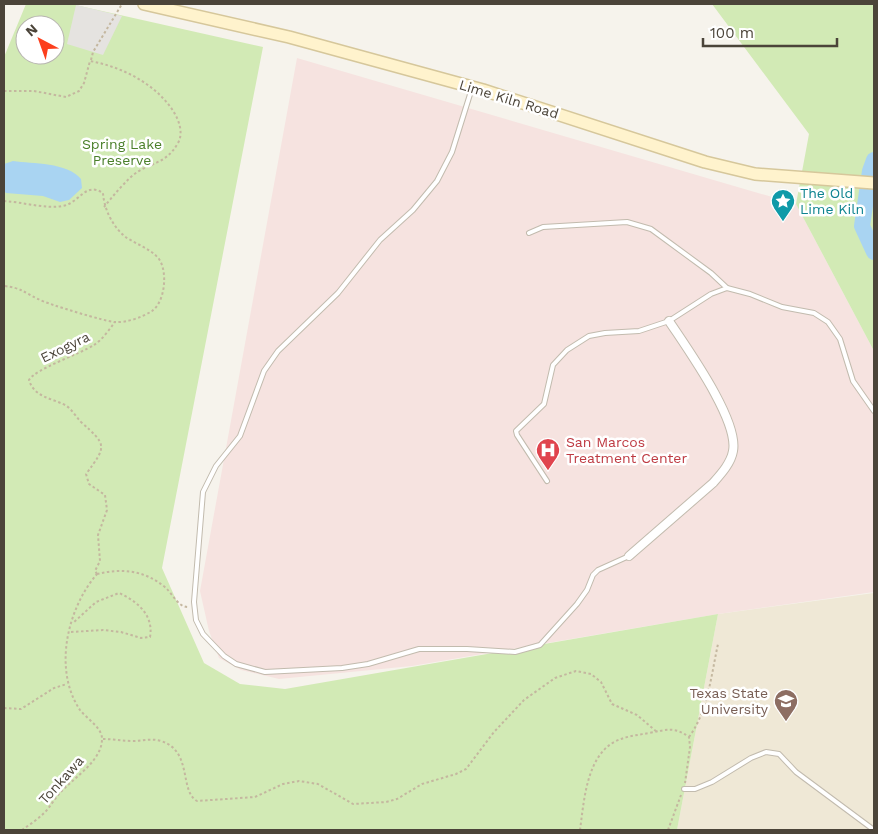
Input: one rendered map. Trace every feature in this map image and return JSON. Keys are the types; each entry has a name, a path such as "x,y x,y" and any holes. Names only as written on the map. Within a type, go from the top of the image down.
{"street":[{"name":"Lime Kiln Road","path":"144,4 289,37 472,87 705,162 755,174 806,180 874,183"},
{"path":"629,556 713,483 725,470 733,452 730,429 720,404 669,321"}],"lane":[{"path":"472,87 452,152 437,181 413,210 380,240 338,293 273,357 264,371 240,436 216,466 203,492 194,607 199,628 218,651 236,664 265,672 342,668 368,664 420,649 468,649 515,652 540,644 588,590 593,574 629,556"},
{"path":"529,233 542,227 627,222 651,229 727,288 750,294 782,307 814,314 828,322 840,339 853,381 874,411"},
{"path":"547,481 516,431 544,404 553,365 567,350 589,336 605,333 639,332 669,321 711,294 727,288"},
{"path":"684,788 695,789 712,782 751,758 766,752 779,754 796,772 874,830"}],"path":[{"path":"4,91 34,91 66,97 79,91 93,52 122,4"},
{"path":"90,61 108,64 127,72 160,93 179,121 181,131 179,141 168,156 134,174 104,206"},
{"path":"4,201 63,207 90,188 97,188 103,193 104,206 125,237 158,258 162,266 164,278 162,296 155,309 146,315 115,322"},
{"name":"Exogyra","path":"4,286 22,288 40,300 115,322 97,344 64,361 41,370 31,376 29,380 32,389 38,394 68,406 96,433 101,443 101,454 86,474 89,484 105,495 107,510 98,535 100,561 95,571 97,574"},
{"path":"194,607 182,606 165,588 150,578 131,570 115,570 97,574 78,601 65,663 67,684 80,710 100,731 103,739 151,739 162,741 172,747 180,757 186,771 188,791 192,798 197,801 255,797 283,784 299,781 318,784 346,800 363,804 397,800 422,784 456,774 466,769 494,732 524,700 564,674 576,672 591,674 601,682 612,704 637,715 657,732"},
{"path":"71,632 121,632 141,638 150,637 151,629 148,616 140,606 119,593 96,602 73,623"},
{"path":"668,830 684,788 690,747 689,738 697,726 708,694 718,644"},
{"path":"4,708 21,709 54,688 67,684"},
{"path":"580,830 585,791 596,763 605,749 629,736 657,732 680,730 689,738"},
{"name":"Tonkawa","path":"22,830 43,815 60,793 90,764 100,749 103,739"}],"shaded area":[{"path":"76,5 122,16 103,55 67,44"},
{"name":"San Marcos Treatment Center","path":"297,58 796,204 874,351 874,592 718,614 412,666 279,679 241,670 219,658 209,631 200,591"},
{"name":"Texas State University","path":"874,593 874,830 677,830 718,614"}],"green space":[{"name":"Spring Lake Preserve","path":"26,4 71,4 263,47 162,568 204,663 240,684 285,689 718,614 677,830 4,830 4,57 15,30 15,65 65,65 65,15 21,15"},
{"path":"712,4 874,4 874,351 796,204 809,134"}],"water":[{"path":"13,161 67,169 81,179 82,188 69,200 60,202 43,196 6,193 4,191 4,164"}],"waterway":[{"path":"874,160 870,171 862,226 874,252"}],"place":[{"name":"The Old Lime Kiln","path":"783,222"},
{"name":"San Marcos Treatment Center","path":"548,471"},
{"name":"Texas State University","path":"786,722"}]}
